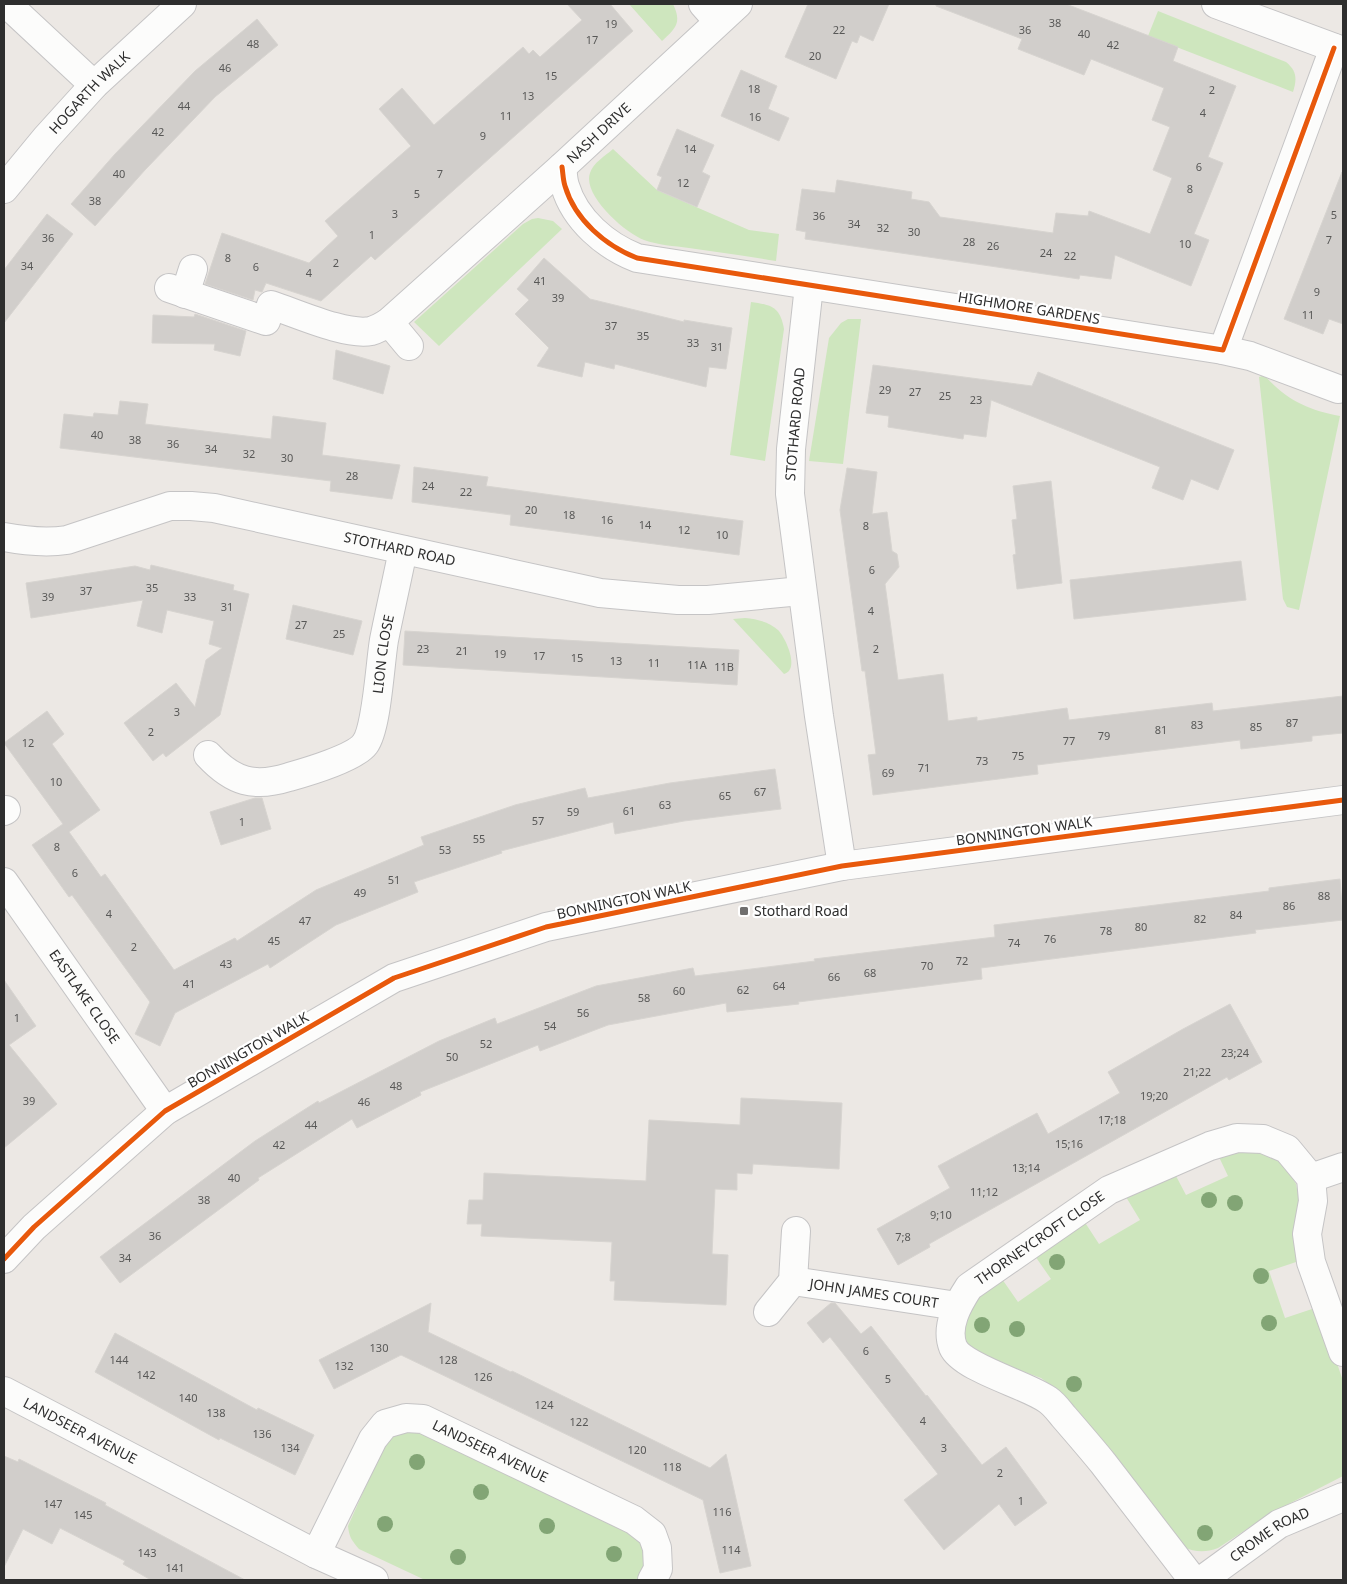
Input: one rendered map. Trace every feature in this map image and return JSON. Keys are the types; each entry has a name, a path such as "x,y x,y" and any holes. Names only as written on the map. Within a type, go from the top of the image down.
{"street":[{"path":"7,4 94,85"},
{"name":"HOGARTH WALK","path":"4,188 94,85 182,4"},
{"name":"NASH DRIVE","path":"182,284 266,321 273,301 346,330 370,331 380,328 394,318 562,167 711,13 738,4"},
{"path":"1216,4 1339,49 1223,350"},
{"name":"HIGHMORE GARDENS","path":"562,167 564,185 576,209 587,224 620,252 637,258 1223,350 1250,356 1338,389"},
{"name":"STOTHARD ROAD","path":"809,286 791,449 790,494 801,591 842,866"},
{"path":"394,318 409,346"},
{"name":"STOTHARD ROAD","path":"4,537 37,542 67,540 160,509 185,505 214,508 600,593 678,600 708,600 801,591"},
{"name":"LION CLOSE","path":"208,754 218,766 233,777 256,783 283,779 363,759 365,744 371,732 384,640 403,550"},
{"name":"BONNINGTON WALK","path":"4,1259 34,1227 165,1112 394,978 546,927 842,866 1343,800"},
{"name":"EASTLAKE CLOSE","path":"4,882 165,1112"},
{"name":"THORNEYCROFT CLOSE","path":"1193,1580 1083,1438 1049,1400 961,1357 954,1348 951,1338 952,1320 957,1306 969,1287 1109,1190 1210,1146 1237,1138 1263,1139 1287,1148 1311,1178"},
{"path":"1343,1167 1311,1178 1312,1200 1308,1234 1311,1262 1343,1352"},
{"path":"768,1312 793,1281 796,1231"},
{"name":"JOHN JAMES COURT","path":"793,1281 957,1306"},
{"name":"LANDSEER AVENUE","path":"4,1391 316,1554 374,1580"},
{"name":"LANDSEER AVENUE","path":"316,1554 373,1440 385,1424 406,1418 423,1419 634,1520 652,1534 657,1548 658,1569 652,1580"},
{"name":"CROME ROAD","path":"1202,1580 1279,1524 1343,1497"}],"green space":[{"path":"629,4 673,4 677,16 674,29 662,41"},
{"path":"1158,11 1286,62 1295,76 1293,92 1148,36"},
{"path":"613,149 657,190 749,230 779,234 776,261 655,243 644,240 626,230 616,222 599,202 592,192 589,182 590,173 594,166"},
{"path":"538,218 553,221 562,229 439,346 414,322 523,224"},
{"path":"751,302 774,308 780,316 784,329 765,461 730,455"},
{"path":"848,319 861,319 843,464 809,461 829,338 841,323"},
{"path":"1259,377 1266,377 1282,392 1300,403 1318,411 1340,416 1299,610 1287,607 1283,599"},
{"path":"745,618 763,621 778,630 788,646 791,660 789,671 784,674 733,619"},
{"path":"1248,1151 1261,1152 1274,1157 1288,1170 1296,1184 1299,1199 1297,1226 1302,1260 1269,1271 1285,1318 1318,1307 1343,1381 1343,1476 1273,1512 1218,1548 1209,1551 1196,1551 1183,1547 1064,1395 1041,1378 971,1353 964,1345 964,1319 979,1297 1002,1279 1018,1302 1051,1279 1035,1256 1084,1221 1099,1244 1140,1220 1126,1197 1176,1176 1186,1195 1228,1176 1219,1157"},
{"path":"407,1426 629,1523 650,1549 641,1580 425,1580 359,1549 351,1539 348,1526 386,1441 392,1434"}],"building":[{"path":"567,4 610,4 633,31 375,260 371,256 321,301 266,283 262,292 255,290 253,300 205,284 222,233 309,263 338,236 325,221 411,146 379,109 402,88 434,125 523,47 529,54 533,50 540,57 582,20"},
{"path":"808,4 889,4 873,41 860,35 857,43 852,41 836,79 785,57"},
{"path":"936,4 1066,4 1178,47 1173,61 1236,86 1208,157 1223,163 1194,234 1209,240 1191,286 1115,255 1111,279 1080,275 1079,279 805,239 806,232 796,230 802,189 835,193 837,180 912,192 911,199 929,202 940,217 1053,233 1056,213 1088,216 1089,211 1150,234 1172,178 1153,170 1170,127 1152,120 1164,88 1091,59 1084,75 1018,49 1022,39 936,6"},
{"path":"257,19 278,45 215,97 145,170 95,226 71,204 115,154 195,71"},
{"path":"741,70 777,86 768,109 789,118 779,141 721,116"},
{"path":"677,129 714,145 702,172 710,176 697,207 657,190 662,177 657,175"},
{"path":"1342,172 1343,324 1329,319 1323,334 1284,319"},
{"path":"47,214 73,234 4,323 4,270"},
{"path":"544,258 590,299 684,322 684,320 732,328 726,369 709,367 706,387 615,364 614,369 585,362 582,377 537,366 549,348 515,314 529,300 517,289"},
{"path":"195,314 246,331 240,356 214,350 215,344 152,343 153,315 194,317"},
{"path":"336,350 390,366 383,394 333,379"},
{"path":"873,365 1032,386 1038,372 1234,450 1218,490 1191,479 1183,500 1152,488 1160,467 991,400 986,437 964,434 963,439 888,427 889,416 866,413"},
{"path":"120,401 148,404 145,424 271,439 273,416 326,423 322,455 400,465 392,499 330,491 331,481 60,448 64,414 93,417 94,413 118,415"},
{"path":"414,467 488,477 486,486 743,521 739,555 510,525 511,515 412,502"},
{"path":"847,468 877,472 872,514 887,512 892,551 897,554 899,567 885,584 898,680 943,674 948,721 977,717 977,721 1067,708 1069,720 1212,703 1213,711 1343,696 1343,733 1312,736 1312,741 1241,749 1240,740 1037,765 1038,774 873,795 868,755 876,754 865,671 862,671 840,510"},
{"path":"1051,481 1062,583 1017,589 1013,555 1016,554 1012,520 1017,519 1013,486"},
{"path":"1241,561 1246,600 1074,619 1070,580"},
{"path":"151,565 234,585 233,590 249,594 220,715 166,757 163,753 153,761 124,723 176,683 195,707 206,660 222,648 209,644 214,621 167,610 162,633 137,626 143,600 31,618 26,583 135,566 150,570"},
{"path":"293,605 362,621 353,655 286,639"},
{"path":"405,631 739,650 737,685 403,665"},
{"path":"47,711 64,734 52,744 100,810 69,832 101,877 105,874 174,970 235,938 237,941 316,890 424,845 421,837 515,805 585,788 588,798 670,783 775,769 781,809 684,821 615,834 613,822 501,851 502,853 414,882 418,892 336,925 270,968 268,964 175,1013 160,1046 135,1034 150,1002 72,895 69,897 32,845 63,824 4,743"},
{"path":"255,798 262,798 271,829 221,845 210,812"},
{"path":"1340,879 1343,920 1255,930 1256,933 981,968 982,979 798,1002 799,1004 727,1012 726,1003 608,1025 540,1051 538,1045 420,1092 421,1095 357,1128 352,1119 258,1178 259,1180 120,1283 100,1257 255,1141 318,1101 319,1103 439,1041 495,1018 497,1024 596,986 693,968 695,976 815,961 814,959 995,937 994,925 1269,891 1269,888"},
{"path":"4,980 36,1026 9,1045 57,1104 4,1148"},
{"path":"1230,1004 1262,1062 1229,1080 1227,1077 929,1244 930,1247 898,1265 877,1229 950,1188 938,1166 1037,1113 1048,1134 1120,1093 1108,1072"},
{"path":"741,1098 842,1103 839,1169 753,1164 752,1174 737,1173 737,1190 715,1189 712,1254 728,1255 726,1305 614,1300 615,1281 610,1281 612,1242 481,1236 482,1224 467,1224 469,1200 483,1200 484,1173 646,1181 649,1120 740,1125"},
{"path":"431,1303 428,1332 710,1468 726,1454 751,1566 720,1573 703,1500 401,1355 334,1389 319,1360"},
{"path":"831,1303 835,1303 861,1334 871,1326 982,1465 1006,1447 1047,1503 1015,1526 999,1504 944,1550 904,1500 938,1474 830,1337 823,1343 807,1323"},
{"path":"115,1333 257,1410 258,1408 314,1435 295,1475 220,1438 219,1440 95,1372"},
{"path":"4,1456 18,1462 19,1459 106,1503 105,1505 245,1580 151,1580 123,1564 125,1561 60,1528 52,1544 23,1529 4,1567"}],"cycle path":[{"path":"562,167 564,184 576,210 584,221 603,239 637,258 1223,350 1334,48"},
{"path":"4,1259 34,1227 165,1111 394,978 546,927 842,866 1343,800"}],"place":[{"name":"Stothard Road","path":"744,911"}]}
